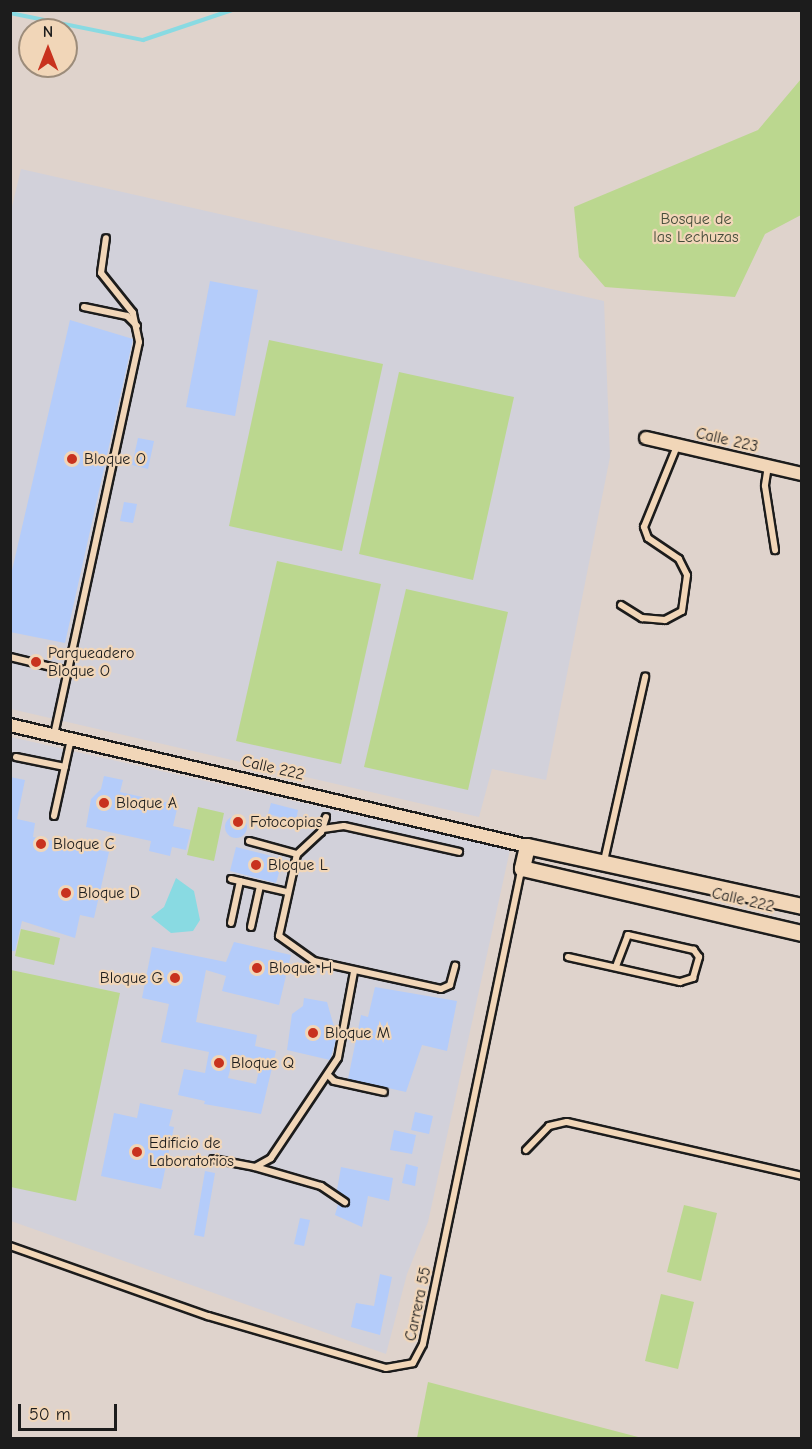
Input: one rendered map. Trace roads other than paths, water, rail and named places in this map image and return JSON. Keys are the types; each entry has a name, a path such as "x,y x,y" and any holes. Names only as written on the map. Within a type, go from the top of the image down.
{"street":[{"name":"Calle 223","path":"646,438 801,474"},
{"name":"Calle 222","path":"10,725 329,804 603,861 801,906"},
{"path":"522,868 527,846"},
{"name":"Calle 222","path":"522,868 801,933"}],"lane":[{"path":"54,735 139,328 133,313 102,278 106,238"},
{"path":"84,308 127,316 139,328"},
{"path":"621,606 642,618 665,620 682,611 687,575 679,560 648,538 644,527 677,445"},
{"path":"768,466 765,486 775,550"},
{"path":"10,657 68,671"},
{"path":"603,861 645,677"},
{"path":"54,816 71,739"},
{"path":"16,757 65,768"},
{"path":"326,817 323,829 297,854 279,936 308,959 354,972 441,989 450,985 455,966"},
{"path":"323,829 344,826 459,852"},
{"path":"249,842 297,854"},
{"name":"Carrera 55","path":"10,1246 208,1316 386,1368 413,1363 423,1344 522,868"},
{"path":"231,879 287,892"},
{"path":"231,923 240,881"},
{"path":"250,927 260,886"},
{"path":"568,957 616,967 689,982 699,957 694,950 628,935 616,967"},
{"path":"255,1167 271,1158 328,1075 345,1037 354,972"},
{"path":"328,1075 334,1081 384,1092"},
{"path":"526,1150 549,1126 567,1122 801,1176"},
{"path":"213,1159 255,1167 274,1176 321,1186 345,1202"}],"water":[{"path":"176,878 194,891 200,920 193,931 171,933 151,917 164,907"}],"waterway":[{"path":"10,13 143,40 232,10"}],"place":[{"name":"Bloque O","path":"72,459"},
{"name":"Parqueadero Bloque O","path":"36,662"},
{"name":"Bloque A","path":"104,803"},
{"name":"Fotocopias","path":"238,822"},
{"name":"Bloque C","path":"41,844"},
{"name":"Bloque L","path":"256,865"},
{"name":"Bloque D","path":"66,893"},
{"name":"Bloque H","path":"257,968"},
{"name":"Bloque G","path":"175,978"},
{"name":"Bloque M","path":"313,1033"},
{"name":"Bloque Q","path":"219,1063"},
{"name":"Edificio de Laboratorios","path":"137,1152"}],"park label":[{"name":"Bosque de las Lechuzas","path":"696,228"}]}
